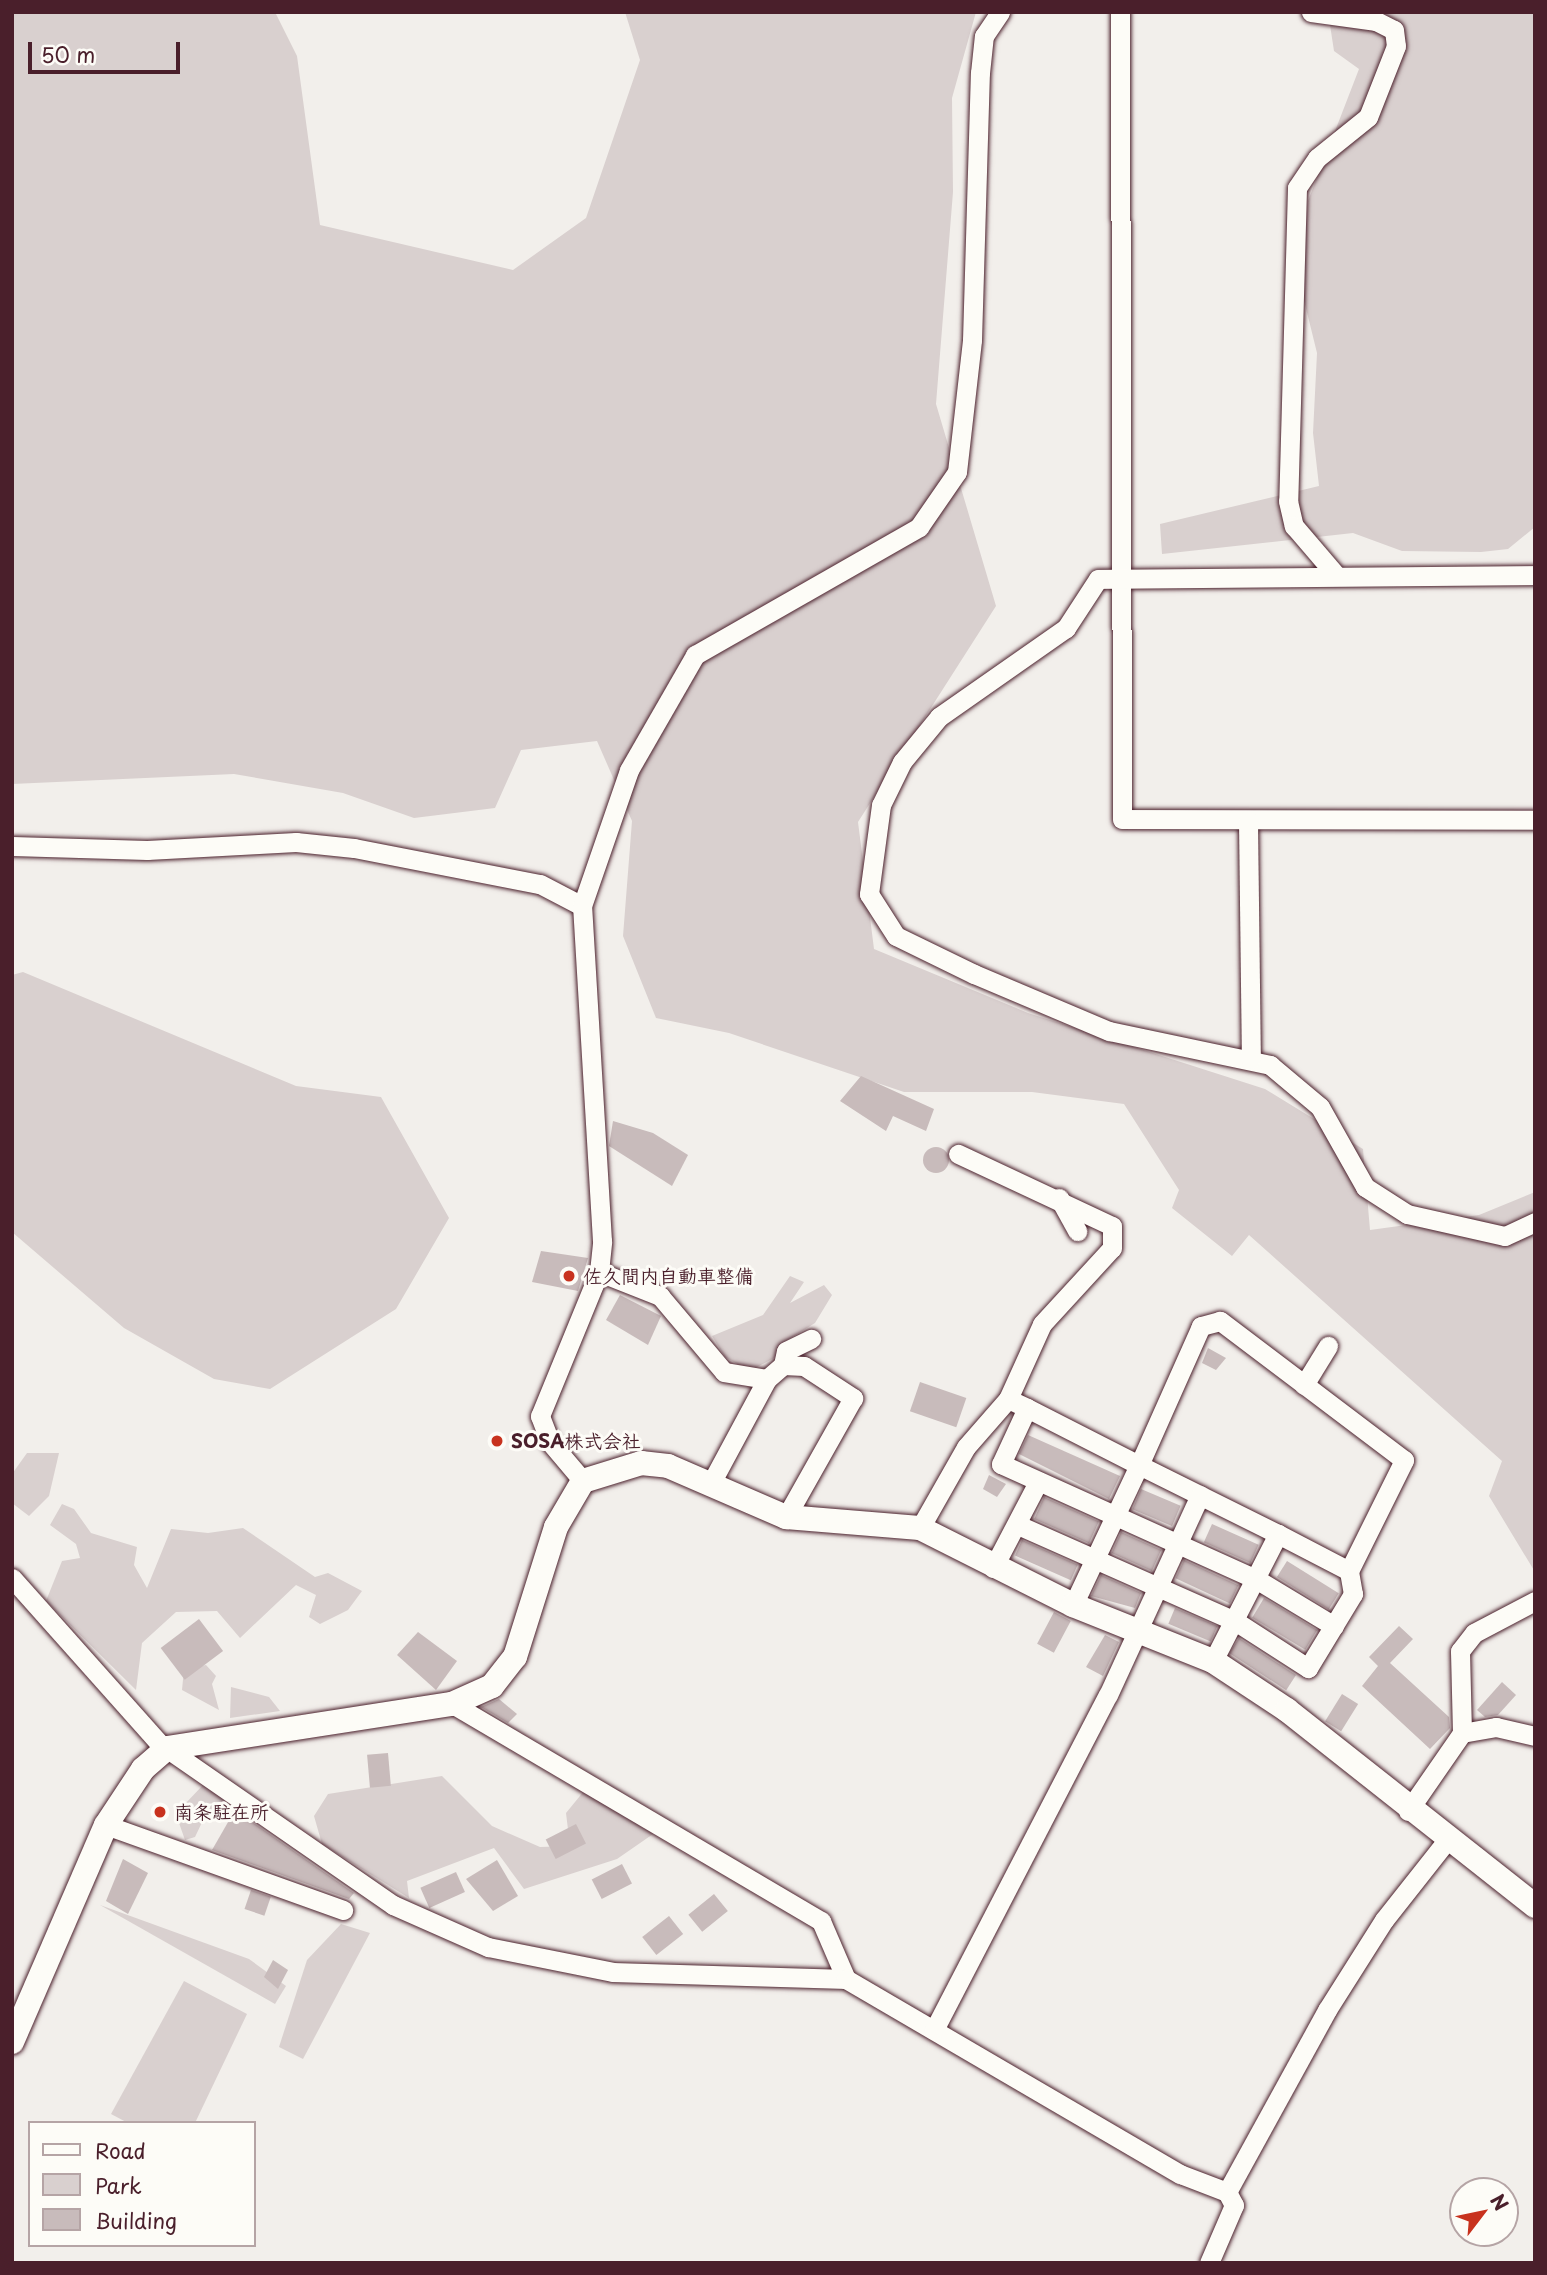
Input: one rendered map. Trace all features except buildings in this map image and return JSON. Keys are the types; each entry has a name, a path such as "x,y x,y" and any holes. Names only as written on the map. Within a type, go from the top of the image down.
{"street":[{"path":"583,1480 550,1442 540,1416 599,1272 598,1101 582,906 629,770 695,655 919,527 957,472 972,340 979,73 984,36 999,12"},
{"path":"1120,12 1125,578 1122,819 1535,820"},
{"path":"1311,12 1376,21 1394,30 1396,46 1368,117 1317,158 1297,188 1294,208 1288,501 1294,526 1336,575"},
{"path":"1535,575 1125,578 1088,585 1066,628 939,717 902,762 881,805 869,894 896,936 974,974 1109,1031 1251,1059 1290,1079 1320,1107 1365,1187 1407,1214 1504,1236 1535,1222"},
{"path":"1248,821 1251,1059"},
{"path":"12,846 147,850 296,842 354,848 540,884 582,906"},
{"path":"920,1528 966,1447 1008,1399 1042,1324 1112,1248 1112,1226 1059,1198 958,1154"},
{"path":"1059,1198 1077,1231"},
{"path":"599,1272 660,1296 724,1372 767,1379"},
{"path":"1018,1525 1095,1559 1235,1621 1308,1668 1353,1594 1349,1571 1404,1460 1220,1321 1201,1326 1139,1465 1095,1559 1073,1605"},
{"path":"783,1366 786,1351 811,1339"},
{"path":"1304,1385 1328,1346"},
{"path":"710,1485 767,1379 783,1366 804,1366 853,1398 786,1517"},
{"path":"1008,1399 1349,1571"},
{"path":"1027,1408 1001,1464 1114,1518 1256,1579 1334,1626"},
{"path":"12,2042 120,1796 167,1748 452,1704 492,1686 515,1657 556,1527 583,1480 641,1463 668,1466 786,1517 920,1528 993,1568 1073,1605 1213,1661 1287,1710 1408,1811 1535,1906"},
{"path":"993,1568 1018,1525 1038,1482"},
{"path":"934,2030 1138,1632 1156,1586 1200,1495"},
{"path":"1213,1661 1278,1534"},
{"path":"12,1578 167,1748 393,1905 488,1948 670,1979 846,1979 1180,2174 1227,2192 1234,2205 1209,2263"},
{"path":"1408,1811 1462,1733 1460,1651 1474,1633 1535,1601"},
{"path":"452,1704 821,1922 846,1979"},
{"path":"1462,1733 1496,1727 1535,1737"},
{"path":"106,1825 343,1910"},
{"path":"1227,2192 1327,2010 1384,1920 1448,1839"}],"green space":[{"path":"12,12 275,12 297,56 320,225 513,270 586,218 640,60 625,12 976,12 952,98 953,192 936,404 996,606 858,822 874,949 1028,1013 1265,1089 1363,1149 1370,1230 1479,1215 1535,1192 1535,1572 1489,1496 1502,1461 1249,1235 1232,1256 1172,1208 1179,1190 1124,1104 1032,1092 904,1092 729,1033 656,1018 623,936 632,821 597,741 521,750 495,808 414,818 343,793 234,774 12,784"},
{"path":"1328,12 1535,12 1535,527 1508,549 1481,552 1402,551 1353,533 1162,554 1160,524 1319,486 1313,433 1317,353 1301,288 1308,201 1359,69 1334,51"},
{"path":"23,972 296,1086 381,1097 449,1218 396,1309 270,1389 214,1379 124,1328 12,1232 12,975"},
{"path":"790,1276 804,1282 790,1303 824,1285 832,1295 815,1323 784,1342 781,1354 750,1371 725,1357 712,1336 763,1315"},
{"path":"27,1453 59,1453 49,1496 29,1516 12,1503 12,1474"},
{"path":"62,1504 74,1509 91,1533 137,1547 134,1565 147,1588 171,1529 208,1533 243,1528 315,1577 328,1573 362,1591 348,1610 320,1624 309,1617 316,1595 296,1585 240,1638 217,1611 176,1612 142,1643 136,1690 46,1601 62,1561 80,1558 76,1544 50,1525"},
{"path":"206,1665 216,1676 212,1684 219,1710 182,1690 184,1669"},
{"path":"231,1687 269,1697 280,1711 230,1718"},
{"path":"442,1776 492,1826 540,1847 570,1846 566,1813 584,1791 656,1832 617,1859 524,1889 494,1848 407,1881 409,1898 322,1844 314,1816 328,1794"},
{"path":"203,1785 230,1793 221,1814 206,1814 195,1837 185,1840 179,1823 184,1805"},
{"path":"100,1905 249,1959 286,1986 275,2004"},
{"path":"341,1924 370,1933 303,2059 279,2047 307,1960"},
{"path":"184,1981 247,2014 196,2121 124,2121 111,2114"}],"place":[{"name":"佐久間内自動車整備","path":"569,1276"},
{"name":"SOSA株式会社","path":"497,1441"},
{"name":"南条駐在所","path":"160,1812"}]}
